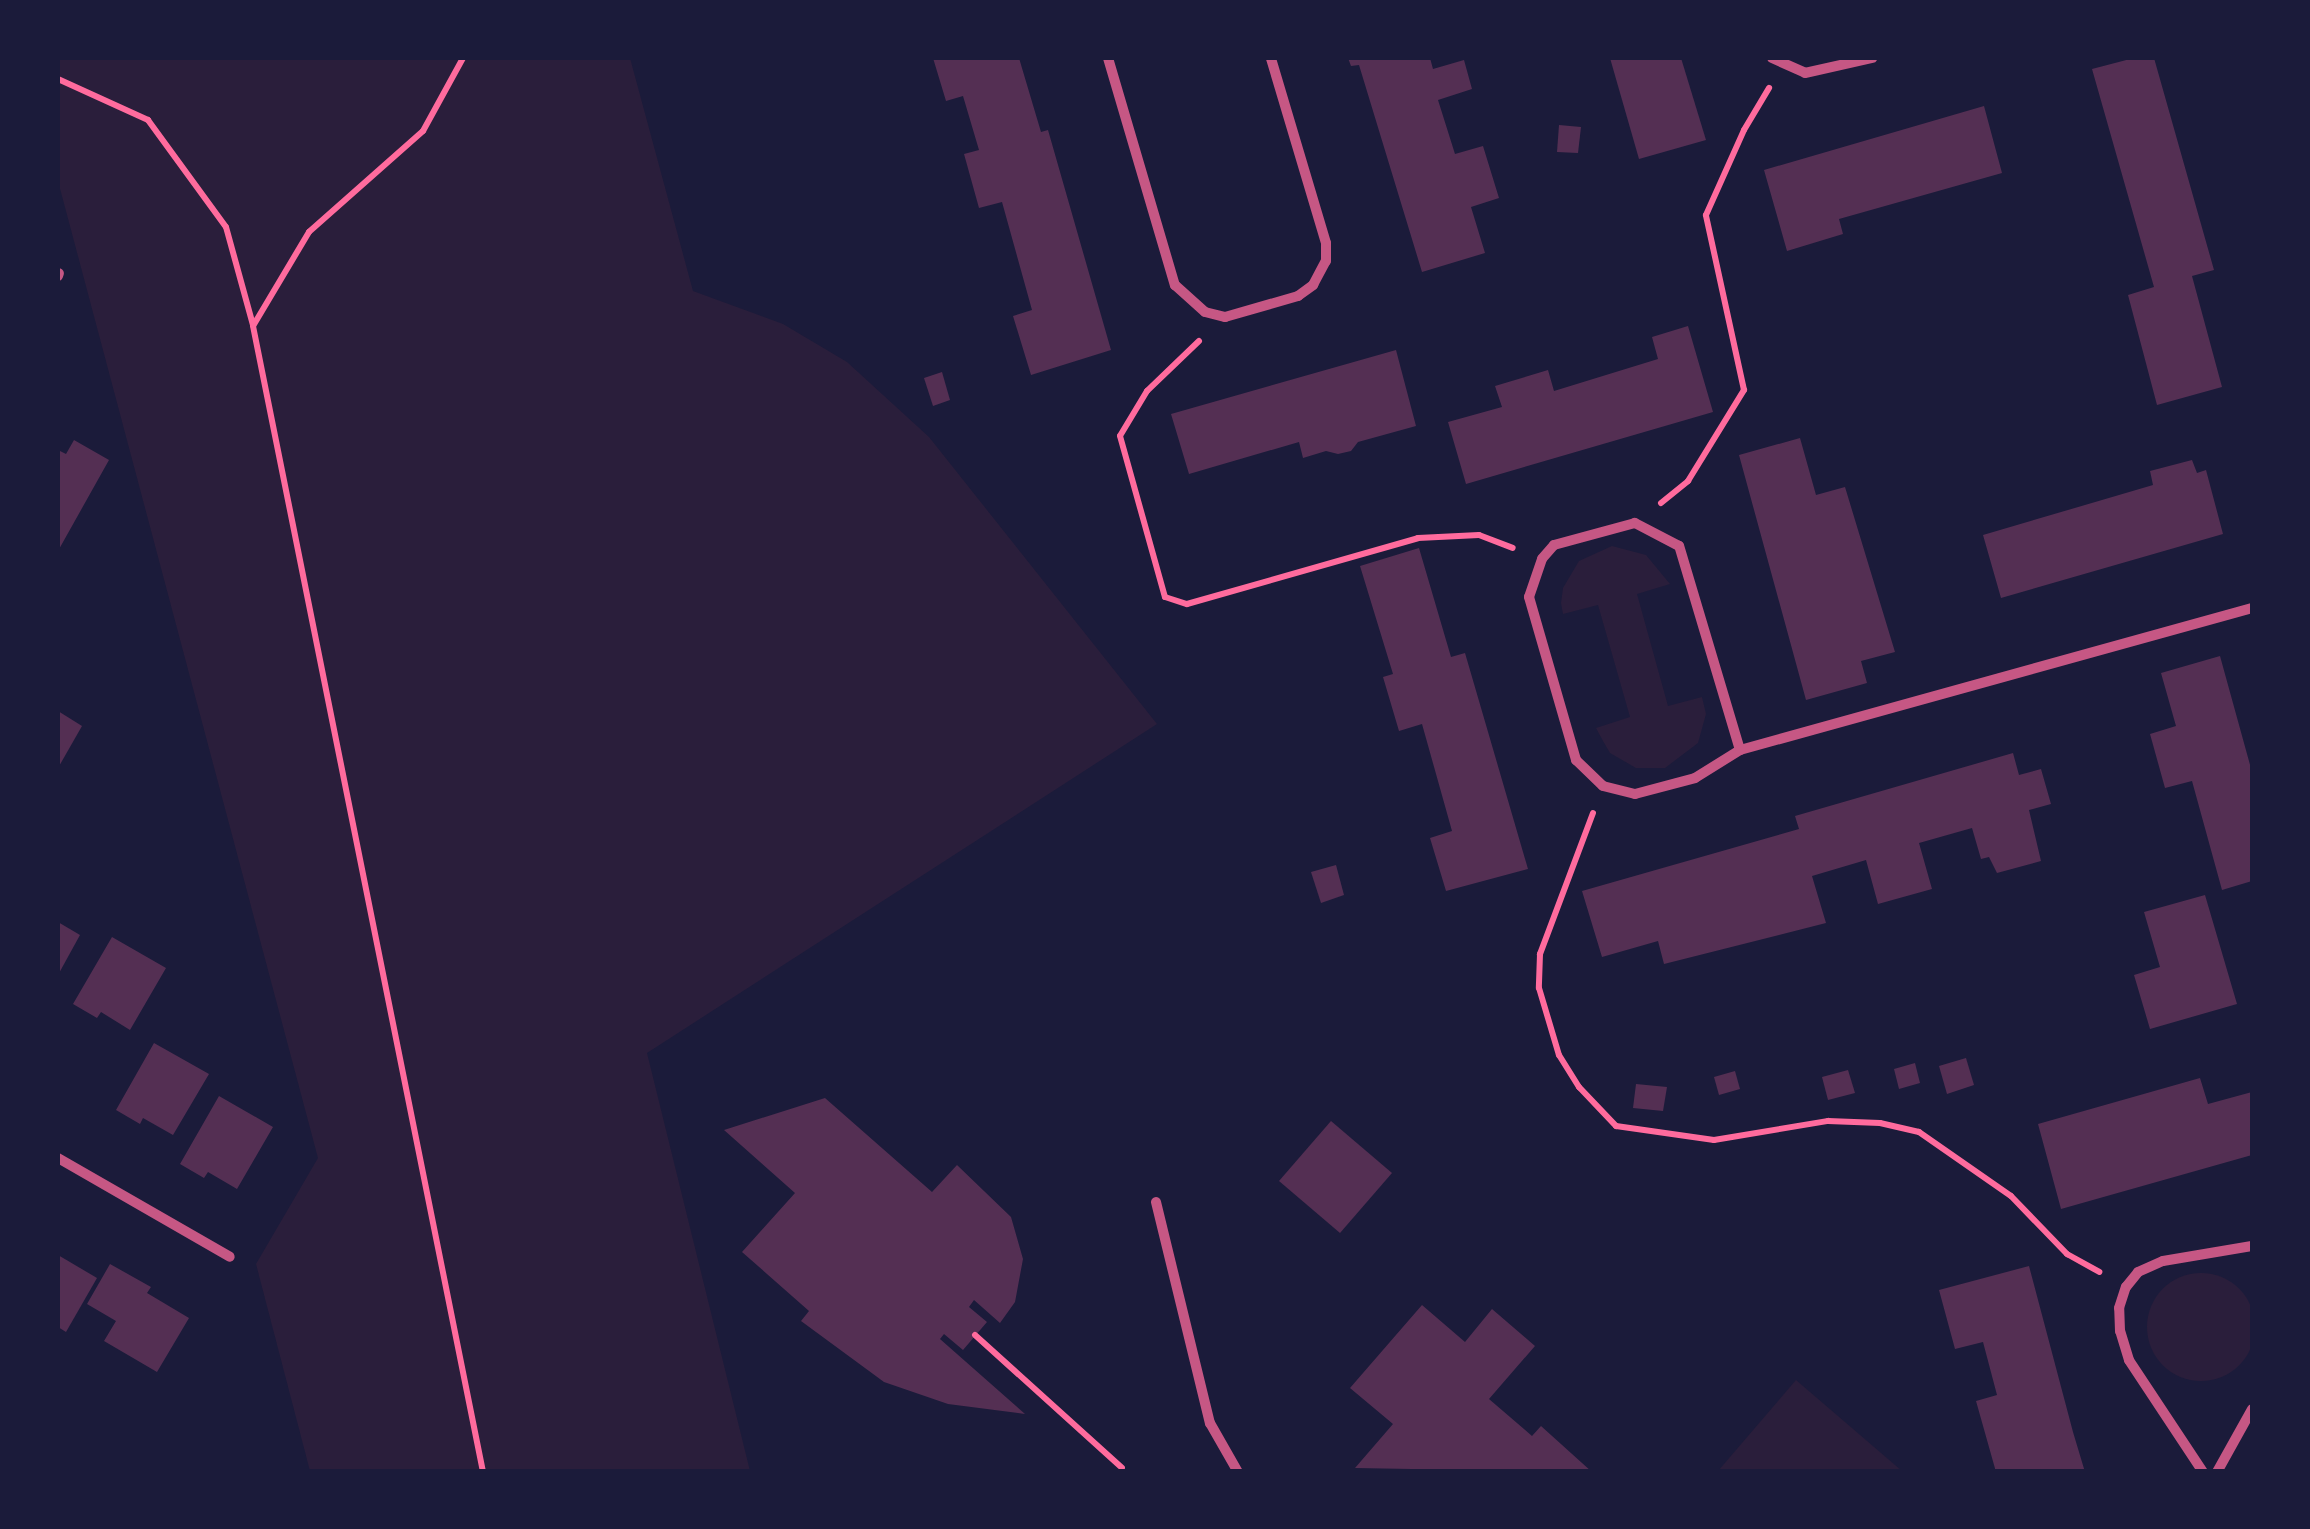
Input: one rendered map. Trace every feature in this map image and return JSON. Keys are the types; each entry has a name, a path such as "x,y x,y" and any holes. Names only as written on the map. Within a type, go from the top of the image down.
{"street":[{"path":"1108,58 1175,285 1205,312 1225,317 1298,296 1312,285 1326,261 1326,243 1272,58"},
{"path":"1772,58 1805,73 1827,72 1872,58"},
{"path":"1740,750 1679,546 1635,523 1554,545 1542,559 1529,597 1576,760 1603,786 1634,794 1695,778 1740,750 2252,608"},
{"path":"58,1158 230,1257"},
{"path":"1156,1202 1210,1423 1238,1472"},
{"path":"2203,1472 2130,1360 2120,1331 2120,1308 2126,1287 2138,1272 2163,1261 2252,1246"},
{"path":"2216,1472 2252,1409"}],"path":[{"path":"253,326 309,232 423,131 463,58"},
{"path":"1635,523 1688,481 1744,390 1706,215 1744,130 1783,66"},
{"path":"58,79 148,120 226,227 253,326 482,1472"},
{"path":"1225,317 1147,391 1120,436 1165,597 1187,604 1418,538 1480,535 1542,559"},
{"path":"1603,786 1540,954 1539,988 1559,1055 1579,1088 1616,1126 1714,1140 1828,1121 1880,1123 1919,1132 2011,1196 2066,1254 2126,1287"},
{"path":"976,1335 1122,1468"}],"shaded area":[{"path":"58,58 630,58 693,291 783,324 847,362 929,437 1157,724 647,1053 750,1471 310,1471 256,1264 318,1158 58,181"},
{"path":"1612,546 1646,555 1670,584 1637,594 1668,706 1702,697 1706,714 1698,743 1665,768 1636,768 1610,753 1596,728 1630,717 1598,605 1563,614 1563,588 1579,561"},
{"path":"2201,1273 2222,1277 2239,1289 2251,1306 2255,1327 2251,1348 2239,1365 2222,1377 2201,1381 2180,1377 2163,1365 2151,1348 2147,1327 2151,1306 2163,1289 2180,1277"},
{"path":"1796,1380 1902,1471 1718,1471"}],"building":[{"path":"933,58 1019,58 1041,132 1048,130 1111,350 1031,375 1013,316 1032,310 1002,202 979,208 964,154 979,150 963,96 946,101"},
{"path":"1348,58 1430,58 1433,69 1464,60 1472,89 1438,100 1455,154 1483,146 1499,198 1471,207 1485,253 1422,272 1359,65 1351,66"},
{"path":"1610,58 1681,58 1706,140 1639,159"},
{"path":"2134,58 2154,58 2214,270 2192,276 2222,387 2157,405 2128,295 2154,287 2092,69"},
{"path":"1984,106 2002,173 1839,219 1843,234 1787,251 1764,170"},
{"path":"1559,125 1581,127 1578,153 1557,152"},
{"path":"1688,326 1713,412 1466,484 1448,422 1502,407 1495,386 1548,370 1554,391 1658,359 1652,337"},
{"path":"1396,350 1416,426 1358,442 1351,451 1338,454 1326,451 1303,458 1299,442 1189,474 1171,414"},
{"path":"942,372 950,400 933,406 924,378"},
{"path":"1800,438 1816,495 1845,487 1895,652 1861,661 1867,683 1806,700 1739,455"},
{"path":"74,440 109,460 58,551 58,450 66,454"},
{"path":"2192,460 2197,473 2206,470 2223,534 2001,598 1983,535 2153,485 2150,471"},
{"path":"1419,548 1451,657 1465,653 1528,869 1446,891 1430,838 1452,831 1422,724 1399,731 1383,677 1393,674 1360,566"},
{"path":"2220,656 2252,772 2252,881 2222,890 2192,781 2165,788 2150,734 2176,726 2161,673"},
{"path":"58,711 82,726 58,768"},
{"path":"2013,753 2019,775 2041,769 2051,804 2029,810 2041,861 1997,873 1989,857 1981,859 1972,828 1919,843 1932,889 1878,904 1866,860 1812,876 1826,923 1664,964 1658,941 1602,957 1582,891 1799,829 1795,816"},
{"path":"1336,865 1344,895 1321,903 1311,872"},
{"path":"2205,895 2237,1004 2150,1029 2134,975 2160,967 2144,912"},
{"path":"58,922 80,935 58,975"},
{"path":"112,937 166,968 130,1030 101,1012 97,1018 73,1004"},
{"path":"154,1043 209,1074 173,1135 143,1118 140,1124 116,1110"},
{"path":"1966,1058 1974,1085 1947,1094 1939,1066"},
{"path":"1915,1063 1920,1083 1899,1089 1894,1069"},
{"path":"1848,1070 1855,1093 1828,1100 1822,1077"},
{"path":"1735,1071 1740,1089 1719,1095 1714,1077"},
{"path":"2200,1078 2208,1104 2252,1092 2252,1155 2061,1209 2038,1124"},
{"path":"1636,1084 1667,1087 1663,1111 1633,1108"},
{"path":"219,1096 273,1127 237,1189 208,1172 204,1178 180,1164"},
{"path":"825,1098 932,1192 957,1165 1011,1217 1023,1259 1015,1302 1000,1323 974,1300 969,1307 987,1322 963,1350 944,1334 940,1339 1025,1414 948,1404 884,1382 801,1321 809,1311 742,1252 795,1193 724,1130"},
{"path":"1331,1121 1392,1173 1340,1233 1279,1181"},
{"path":"58,1255 97,1278 66,1332 58,1327"},
{"path":"110,1264 151,1287 147,1293 189,1318 157,1372 104,1341 116,1321 87,1304"},
{"path":"2029,1266 2085,1472 1996,1472 1976,1401 1997,1395 1983,1342 1955,1349 1939,1290"},
{"path":"1422,1305 1465,1342 1492,1309 1535,1346 1489,1399 1532,1436 1541,1426 1592,1472 1355,1468 1393,1424 1350,1388"}]}
